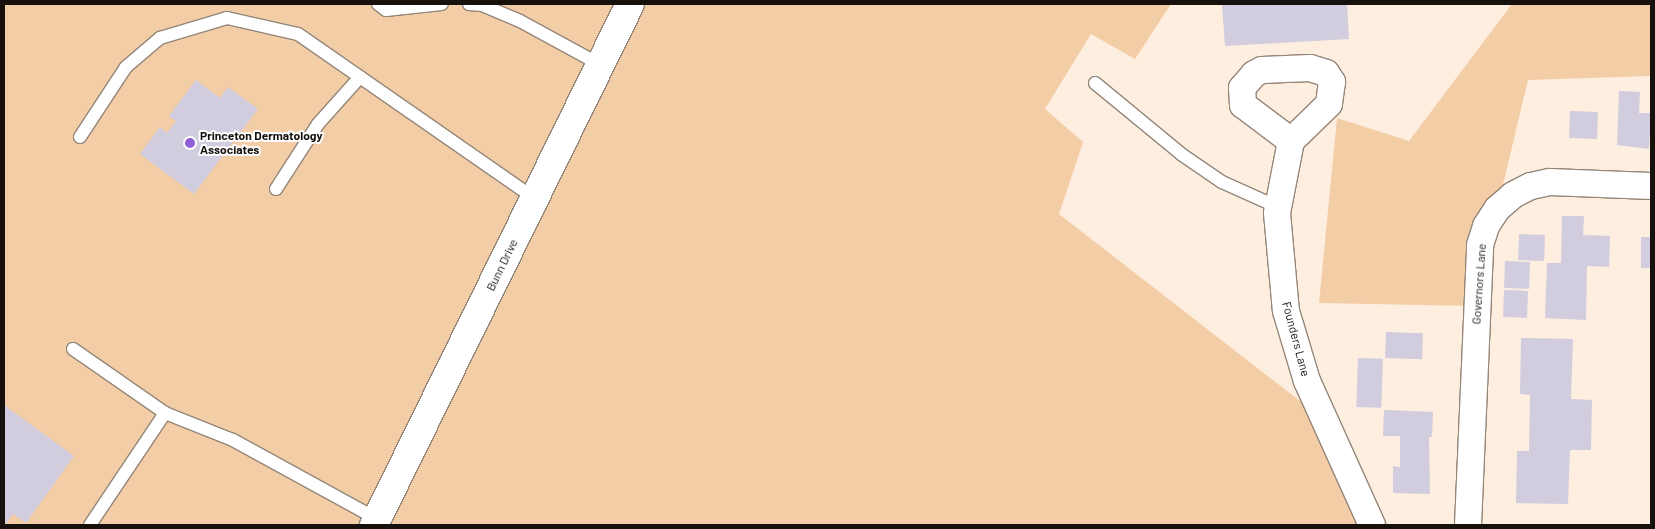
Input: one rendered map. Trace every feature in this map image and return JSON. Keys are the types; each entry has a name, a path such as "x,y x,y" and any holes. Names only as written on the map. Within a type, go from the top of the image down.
{"street":[{"name":"Bunn Drive","path":"375,522 630,4"},
{"name":"Founders Lane","path":"1291,141 1278,207 1286,311 1304,372 1372,525"},
{"name":"Governors Lane","path":"1468,525 1480,245 1486,226 1502,204 1531,186 1550,182 1651,186"}],"lane":[{"path":"378,4 386,10 442,4"},
{"path":"469,4 482,5 520,21 600,65"},
{"path":"80,137 126,67 160,38 227,18 298,34 535,198"},
{"path":"276,189 318,124 360,77"},
{"path":"1095,83 1181,154 1222,182 1278,207"},
{"path":"73,349 165,413 232,440 375,522"},
{"path":"90,525 165,413"}],"shaded area":[{"path":"4,4 1171,4 1135,59 1091,34 1045,109 1083,142 1059,214 1323,419 1372,525 4,525"},
{"path":"1512,4 1651,4 1651,76 1528,80 1474,306 1319,303 1337,118 1409,141"}],"building":[{"path":"1222,4 1347,4 1349,39 1225,46"},
{"name":"Princeton Dermatology Associates","path":"196,80 220,98 228,87 258,109 194,194 140,154 160,127 167,133 176,121 169,116"},
{"path":"1619,91 1640,92 1639,113 1651,113 1649,149 1617,145"},
{"path":"1570,111 1598,112 1597,139 1569,138"},
{"path":"1562,216 1584,216 1583,235 1610,236 1609,267 1587,266 1586,320 1545,318 1547,263 1561,263"},
{"path":"1519,234 1545,235 1544,261 1518,260"},
{"path":"1641,237 1651,237 1651,268 1641,268"},
{"path":"1505,261 1530,262 1529,289 1504,288"},
{"path":"1504,290 1528,291 1527,318 1503,317"},
{"path":"1386,332 1423,333 1422,359 1385,358"},
{"path":"1521,338 1573,339 1571,399 1592,400 1591,450 1570,450 1568,504 1516,503 1517,451 1529,451 1530,395 1520,394"},
{"path":"1358,358 1383,359 1381,408 1356,407"},
{"path":"4,405 74,456 26,523 13,514 5,525"},
{"path":"1384,410 1433,412 1432,437 1429,437 1430,494 1393,493 1393,466 1400,467 1400,436 1383,436"}],"place":[{"name":"Princeton Dermatology Associates","path":"190,143"}]}
